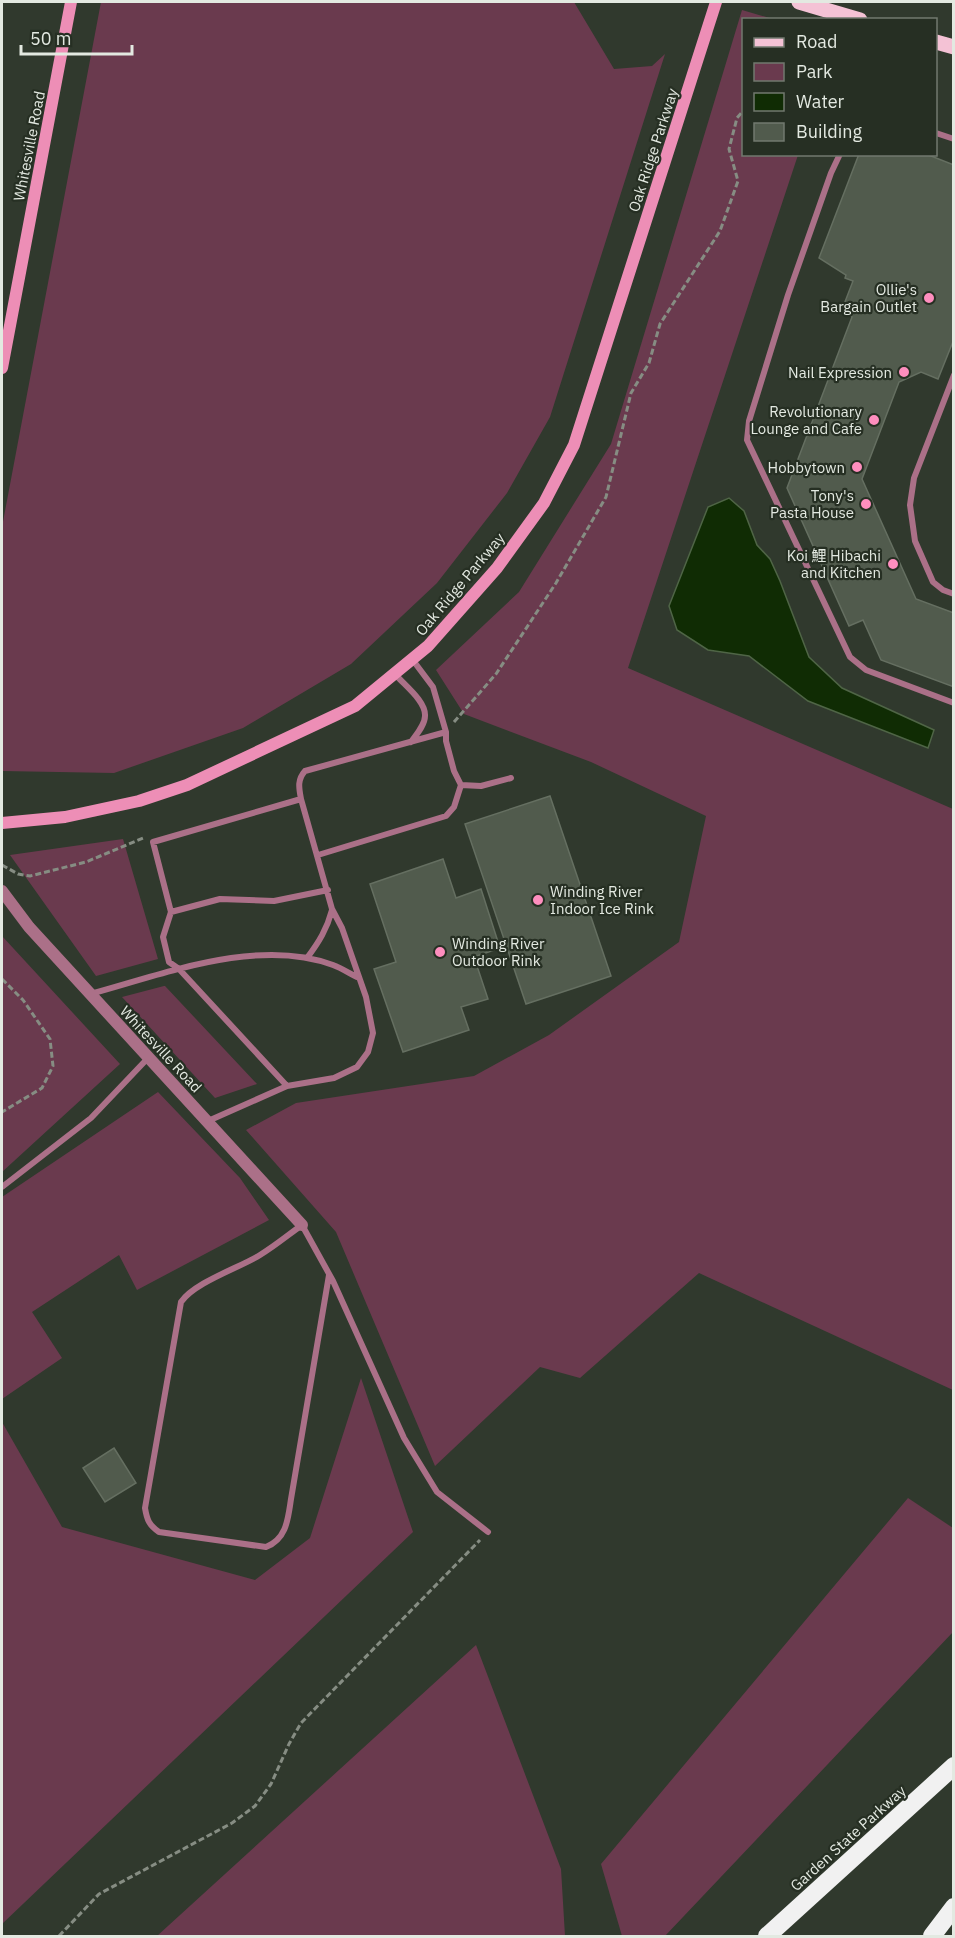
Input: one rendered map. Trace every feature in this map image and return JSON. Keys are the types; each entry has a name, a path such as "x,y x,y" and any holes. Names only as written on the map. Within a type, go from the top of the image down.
{"highway":[{"name":"Garden State Parkway","path":"773,1934 954,1766"},
{"path":"932,1936 954,1907"}],"main road":[{"path":"799,2 853,18"},
{"path":"937,42 954,47"}],"street":[{"name":"Whitesville Road","path":"2,368 71,2"},
{"name":"Oak Ridge Parkway","path":"2,823 65,817 139,801 187,785 355,706 428,646 497,568 544,503 574,445 716,2"},
{"name":"Whitesville Road","path":"2,891 29,927 302,1225"}],"lane":[{"path":"937,133 954,140"},
{"path":"839,156 788,295 749,421 747,440 850,657 866,670 954,704"},
{"path":"953,379 914,478 910,505 915,541 933,582 943,590 954,594"},
{"path":"318,855 446,816 454,807 461,785 454,771 446,741 446,732 433,687 412,659"},
{"path":"394,674 424,708 426,716 411,742"},
{"path":"207,1121 287,1086 334,1078 357,1067 368,1052 373,1034 366,997 357,977 342,928 332,909 301,799 300,776 305,771 446,732"},
{"path":"461,785 481,786 511,778"},
{"path":"287,1086 179,969 169,962 163,937 171,912 153,842 301,799"},
{"path":"171,912 220,900 274,901 328,890"},
{"path":"307,958 328,927 332,909"},
{"path":"90,994 200,964 257,956 307,958 333,965 357,977"},
{"path":"2,1188 91,1118 148,1058"},
{"path":"329,1275 285,1530 279,1540 266,1546 159,1532 150,1526 146,1519 145,1508 182,1302 186,1295 227,1271 261,1255 302,1225 329,1275 404,1438 437,1492 488,1532"}],"path":[{"path":"446,732 496,674 556,583 606,497 631,393 649,363 660,324 720,231 728,211 738,181 729,149 737,118 742,112"},
{"path":"2,979 24,1000 50,1039 53,1066 42,1088 2,1112"},
{"path":"59,1936 99,1894 232,1823 255,1806 271,1784 301,1723 488,1532"}],"green space":[{"path":"101,2 574,2 614,69 652,66 665,54 550,417 507,493 437,583 351,664 243,728 114,773 2,771 2,527"},
{"path":"742,10 770,18 742,18 742,156 798,156 628,668 953,809 953,1390 699,1273 580,1378 540,1367 435,1466 336,1232 246,1130 296,1103 474,1076 549,1035 679,942 706,816 591,762 464,714 436,670 519,592 611,444"},
{"path":"123,839 158,959 96,976 10,855"},
{"path":"2,936 120,1064 2,1172"},
{"path":"165,986 257,1084 215,1098 122,997"},
{"path":"158,1092 240,1178 269,1220 137,1290 119,1255 32,1312 62,1358 2,1399 2,1197"},
{"path":"361,1378 413,1532 2,1924 2,1422 62,1527 255,1580 310,1538"},
{"path":"908,1498 953,1528 953,1632 665,1936 622,1936 601,1864"},
{"path":"476,1645 561,1869 565,1936 157,1936"}],"water":[{"path":"729,498 744,511 757,545 770,559 809,657 842,688 934,730 928,748 808,701 749,656 708,650 677,630 669,606 708,507"}],"building":[{"path":"858,156 931,156 954,165 954,339 938,379 921,372 899,382 862,479 916,599 954,613 954,687 881,660 863,620 849,626 787,488 852,317 843,307 853,281 845,278 846,275 819,258"},
{"name":"Winding River Indoor Ice Rink","path":"550,796 611,976 526,1004 465,824"},
{"name":"Winding River Outdoor Rink","path":"443,859 456,898 481,889 500,948 474,957 488,999 461,1007 469,1030 403,1052 374,969 396,962 370,884"},
{"path":"114,1448 136,1483 105,1502 83,1468"}],"place":[{"name":"Ollie's Bargain Outlet","path":"929,298"},
{"name":"Nail Expression","path":"904,372"},
{"name":"Revolutionary Lounge and Cafe","path":"874,420"},
{"name":"Hobbytown","path":"857,467"},
{"name":"Tony's Pasta House","path":"866,504"},
{"name":"Koi 鯉 Hibachi and Kitchen","path":"893,564"},
{"name":"Winding River Indoor Ice Rink","path":"538,900"},
{"name":"Winding River Outdoor Rink","path":"440,952"}]}
